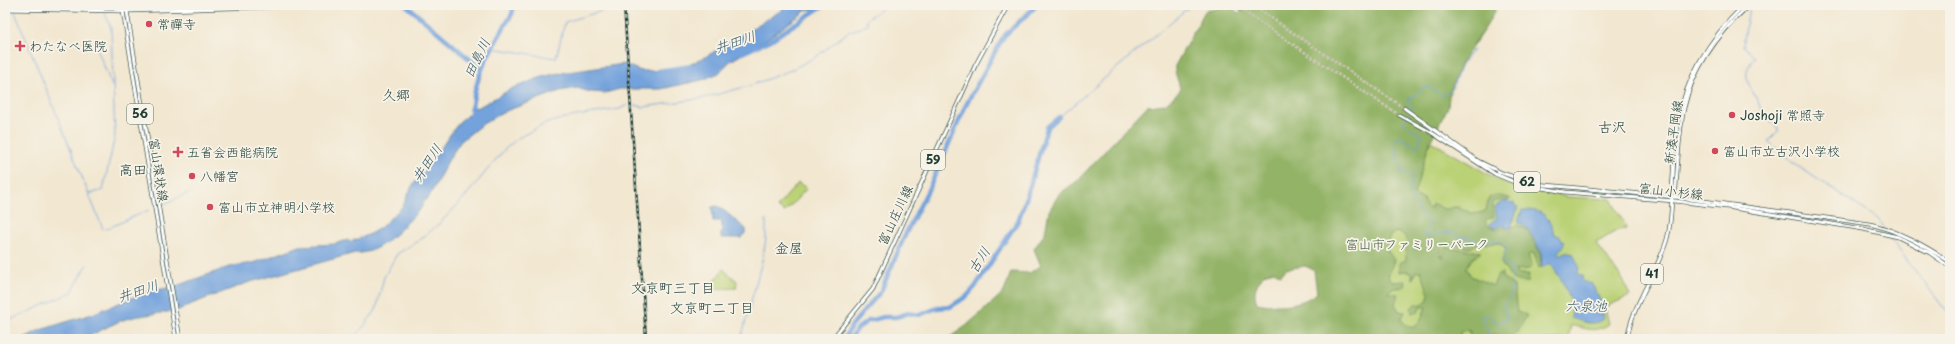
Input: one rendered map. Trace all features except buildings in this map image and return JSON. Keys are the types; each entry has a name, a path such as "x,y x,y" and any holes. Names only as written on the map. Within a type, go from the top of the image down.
{"main road":[{"path":"5,6 124,8 240,5"},
{"path":"5,10 331,5"},
{"name":"富山庄川線","path":"832,339 872,289 969,80 1008,5"},
{"path":"1236,5 1240,9"},
{"name":"新湊平岡線","path":"1674,198 1677,122 1686,91 1705,51 1744,5"},
{"name":"新湊平岡線","path":"1627,339 1634,310 1663,253 1668,237 1674,198 1681,123 1688,94 1708,52 1732,22 1749,5"},
{"name":"富山環状線","path":"124,8 159,223 176,339"},
{"name":"富山小杉線","path":"1404,108 1478,161 1513,178 1535,184 1674,198 1878,226 1896,232 1933,251 1950,262"},
{"name":"富山小杉線","path":"1399,115 1429,131 1495,174 1519,184 1565,192 1671,200 1674,198 1885,233 1913,244 1950,267"},
{"name":"新湊平岡線","path":"1671,200 1672,208"},
{"name":"富山環状線","path":"159,223 180,339"}],"green space":[{"path":"1222,5 1229,5 1238,13 1246,5 1498,5 1487,25 1460,65 1449,96 1448,107 1430,142 1414,195 1424,199 1427,208 1431,208 1432,204 1434,204 1444,209 1459,207 1473,213 1486,210 1489,197 1494,195 1510,198 1510,200 1493,202 1494,217 1485,220 1487,225 1497,230 1517,225 1526,229 1540,253 1541,267 1539,268 1534,254 1531,253 1528,255 1532,266 1529,269 1515,270 1517,274 1529,274 1528,282 1514,280 1509,275 1501,263 1506,249 1500,243 1476,244 1471,248 1450,244 1443,245 1440,256 1442,257 1447,247 1481,252 1472,259 1466,268 1471,276 1493,286 1498,274 1502,273 1502,277 1514,286 1517,312 1527,315 1516,334 1508,338 1496,335 1495,333 1493,337 1496,339 1471,339 1469,330 1460,332 1461,339 947,339 966,326 1004,292 1011,272 1029,273 1041,266 1034,249 1045,233 1049,211 1059,194 1076,182 1147,106 1165,104 1180,91 1175,66 1205,11 1216,9","holes":["1396,232 1404,236 1407,242 1406,260 1399,263 1399,272 1407,271 1413,275 1411,278 1413,279 1415,272 1421,271 1429,294 1427,301 1419,305 1416,303 1411,308 1412,313 1418,312 1421,307 1426,307 1420,321 1414,328 1408,326 1401,320 1405,312 1399,311 1395,304 1398,294 1388,293 1391,289 1406,285 1405,281 1393,282 1388,277 1394,260 1387,250 1388,244 1390,237","1305,266 1314,270 1317,293 1304,301 1296,303 1280,305 1257,303 1255,291 1257,284 1264,274 1274,271 1281,275 1286,269"]},
{"name":"富山市ファミリーパーク","path":"1399,123 1495,178 1514,186 1568,197 1611,199 1627,229 1618,230 1596,243 1623,280 1630,296 1605,307 1609,324 1600,329 1586,329 1571,325 1568,339 1328,339"},
{"path":"798,183 807,188 785,212 777,207"},
{"path":"723,269 737,281 736,288 712,289 713,283"}],"water":[{"path":"790,5 832,5 807,10 764,41 729,62 719,73 702,80 661,89 620,89 605,93 590,92 577,88 560,91 506,111 481,125 461,141 450,157 429,197 422,203 422,207 392,237 374,249 364,253 355,253 247,283 178,310 123,320 83,338 63,340 22,339 40,330 92,314 146,292 173,287 232,266 253,263 300,246 334,244 348,240 350,242 368,235 380,228 403,206 412,186 424,172 459,122 470,113 472,106 477,108 513,88 554,74 624,64 641,71 679,70 707,56"},
{"path":"1508,201 1510,203 1514,202 1515,206 1518,207 1511,228 1507,228 1504,225 1496,228 1490,225 1490,223 1497,218 1495,207 1500,203"},
{"path":"717,206 746,229 746,232 741,238 721,238 722,221 713,221 712,207"},
{"name":"六泉池","path":"1522,210 1540,212 1547,218 1554,234 1560,236 1564,243 1563,247 1558,252 1559,255 1565,252 1573,254 1579,266 1578,274 1583,276 1582,281 1592,284 1601,302 1603,319 1595,323 1591,323 1571,318 1572,304 1562,281 1550,263 1542,268 1541,252 1528,229 1518,222"}],"waterway":[{"path":"406,5 481,69"},
{"name":"田島川","path":"471,115 480,74 491,50 512,14 514,5"},
{"path":"492,48 556,58 565,22 621,5"},
{"name":"井田川","path":"742,53 769,41 824,5"},
{"path":"634,105 644,107 704,98 752,85 791,70 817,56 848,32 867,25 867,19 886,5"},
{"path":"844,339 852,325 881,291 906,233 930,186 966,105 1004,36 1037,5"},
{"path":"1059,117 1191,5"},
{"path":"1749,8 1743,46 1755,57 1748,68 1747,77 1750,87 1764,114 1778,128 1778,131 1768,141 1799,167 1878,219 1884,227"},
{"path":"15,12 103,229"},
{"path":"90,194 103,190 115,136 111,28 105,13"},
{"path":"96,46 112,86"},
{"path":"1411,111 1413,107 1408,102 1408,99 1415,96 1424,87 1429,87 1443,96 1452,89 1461,65 1473,50"},
{"name":"井田川","path":"658,71 692,66"},
{"path":"354,339 376,310 384,277 397,254 421,239 441,222 463,199 504,150 518,138 545,124 564,118 620,109 627,105"},
{"path":"1396,145 1397,138 1400,137 1417,147 1422,136 1403,123 1409,114"},
{"name":"古川","path":"850,339 858,328 868,321 884,317 896,317 909,313 919,315 937,308 950,307 967,296 975,287 1018,221 1047,127 1059,117"},
{"path":"1397,147 1397,160 1403,167 1400,173 1412,173 1412,180 1409,189 1411,197 1419,212 1429,222 1430,226 1424,233 1425,236 1449,232 1460,237 1472,238 1480,243 1492,240 1499,241 1505,245 1507,249 1501,262 1511,267 1512,280"},
{"path":"164,204 188,193"},
{"path":"106,229 149,210"},
{"path":"741,339 762,261 766,239 766,220"},
{"path":"1889,237 1950,316"},
{"path":"24,314 72,292 87,265"},
{"path":"1488,339 1488,330 1481,317 1487,315 1497,323 1506,320 1507,318 1504,305 1511,296 1512,283"},
{"path":"5,323 22,314"}],"tunnel":[{"path":"1252,5 1404,108"},
{"path":"1240,9 1399,115"}],"railway":[{"path":"624,5 646,339"}],"place":[{"name":"常禪寺","path":"149,24"},
{"name":"わたなべ医院","path":"20,46"},
{"name":"Joshoji 常照寺","path":"1732,115"},
{"name":"富山市立古沢小学校","path":"1715,151"},
{"name":"五省会西能病院","path":"178,152"},
{"name":"八幡宮","path":"192,176"},
{"name":"富山市立神明小学校","path":"210,207"}],"district":[{"name":"久郷","path":"396,95"},
{"name":"古沢","path":"1612,127"},
{"name":"高田","path":"133,170"},
{"name":"金屋","path":"789,248"},
{"name":"文京町三丁目","path":"673,288"},
{"name":"文京町二丁目","path":"712,308"}]}
